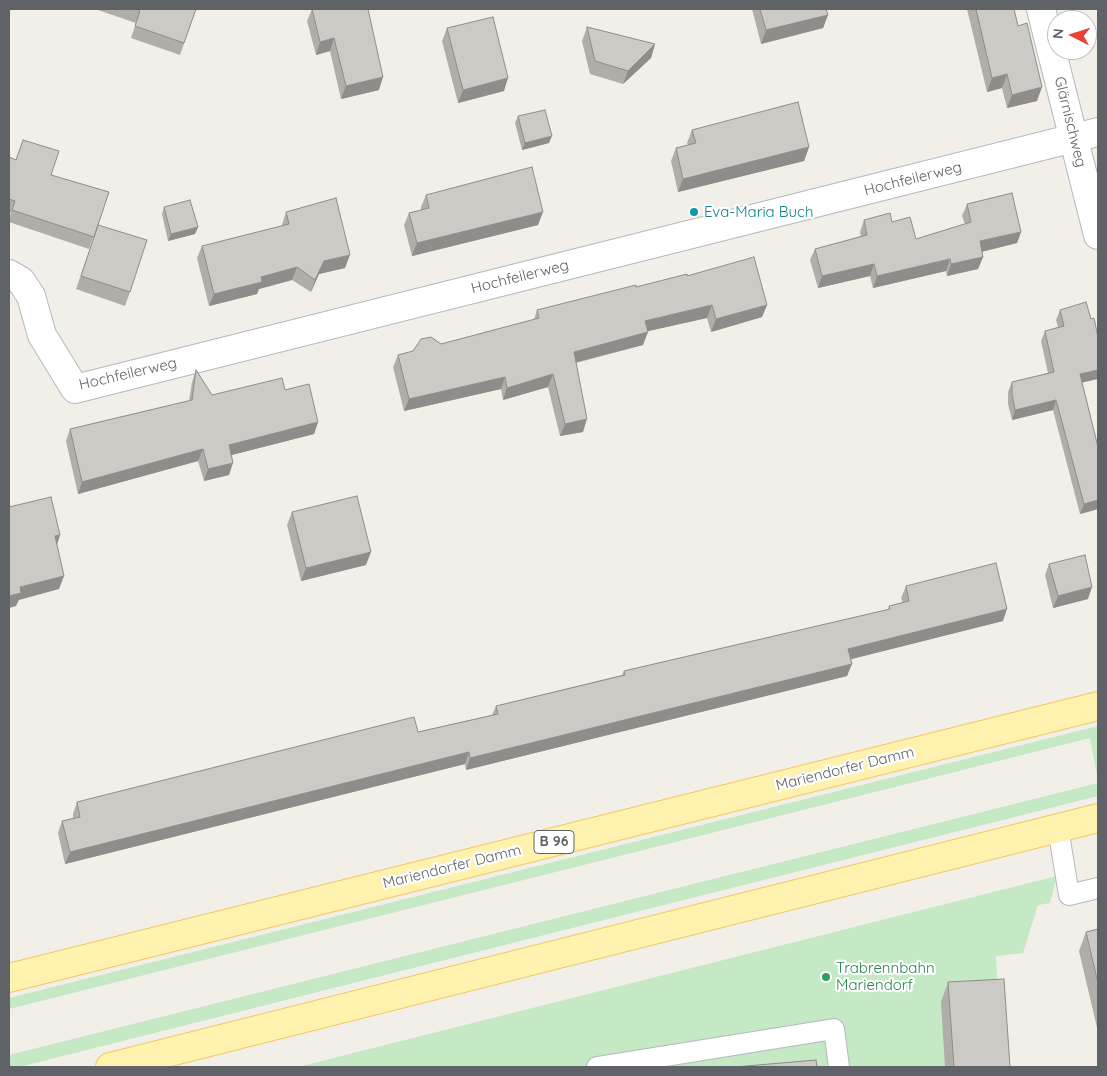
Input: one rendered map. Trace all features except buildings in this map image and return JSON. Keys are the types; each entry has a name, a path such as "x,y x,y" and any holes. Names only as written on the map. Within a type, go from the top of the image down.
{"main road":[{"name":"Mariendorfer Damm","path":"9,978 1098,706"},
{"path":"110,1067 1098,818"}],"street":[{"name":"Glärnischweg","path":"1041,9 1086,135 1098,235"},
{"name":"Hochfeilerweg","path":"9,274 21,281 31,296 42,335 75,389 1086,135"}],"lane":[{"path":"1058,828 1069,895 1098,888"},
{"path":"597,1067 834,1030 839,1067"}],"green space":[{"path":"1098,726 1098,781 1090,738 9,1009 9,998"},
{"path":"1098,783 1098,796 19,1067 9,1067 9,1055"},
{"name":"Trabrennbahn Mariendorf","path":"1057,876 1050,903 1038,905 1023,953 996,956 1001,1067 298,1067"}],"place":[{"name":"Eva-Maria Buch","path":"694,212"},
{"name":"Trabrennbahn Mariendorf","path":"826,977"}]}
